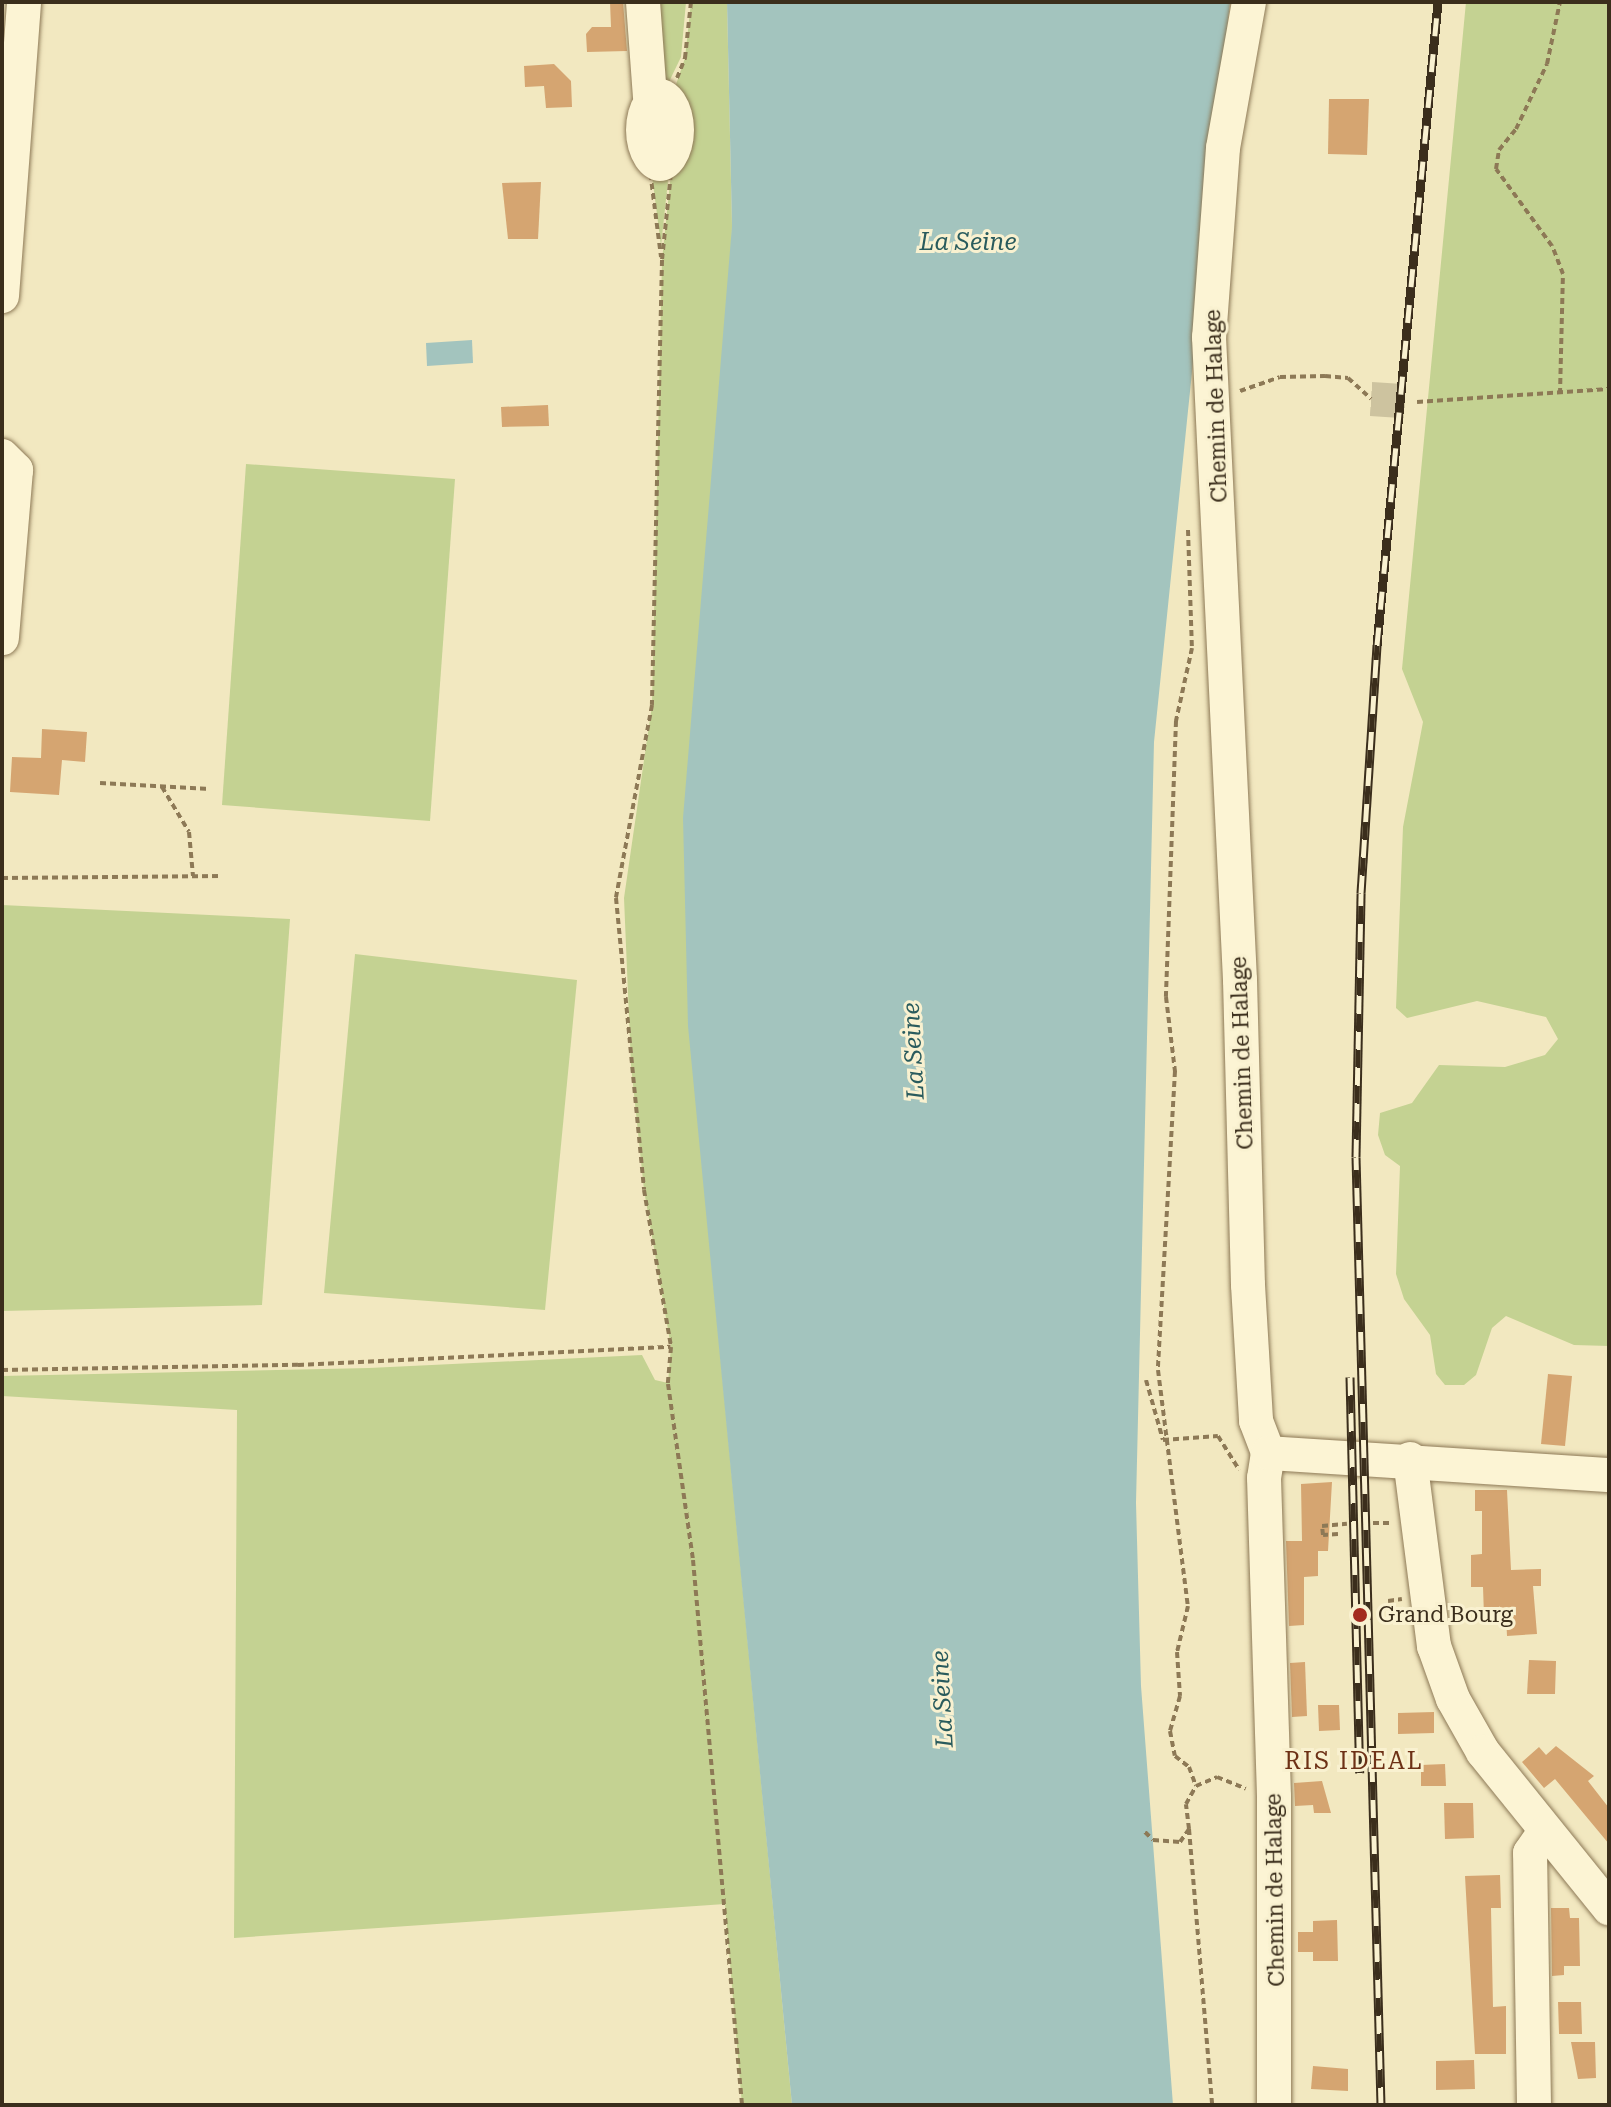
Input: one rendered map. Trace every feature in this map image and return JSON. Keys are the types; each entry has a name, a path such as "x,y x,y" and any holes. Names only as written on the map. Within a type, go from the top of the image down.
{"street":[{"path":"2,296 12,39 24,2"},
{"path":"643,2 654,107"},
{"name":"Chemin de Halage","path":"1249,2 1223,148 1209,337 1248,1285 1256,1421 1266,1465 1274,1797 1274,2105"},
{"path":"2,456 16,470 2,638"},
{"path":"1266,1465 1336,1456 1609,1475"},
{"path":"1410,1459 1434,1646 1453,1699 1483,1752 1544,1833 1609,1908"},
{"path":"1534,2105 1530,1853 1544,1833"}],"path":[{"path":"662,260 652,214 654,107 685,58 691,2"},
{"path":"1560,2 1547,64 1516,129 1499,150 1496,169 1552,246 1563,274 1560,394"},
{"path":"654,107 675,134 662,260 652,705 616,898 644,1190 671,1347 668,1384 693,1560 742,2105"},
{"path":"1214,401 1280,377 1325,376 1348,378 1371,399"},
{"path":"1417,402 1609,389"},
{"path":"1189,525 1192,648 1176,721 1166,997 1175,1071 1158,1370 1170,1439 1188,1606 1177,1652 1180,1696 1170,1731 1175,1756 1189,1767 1196,1786"},
{"path":"100,783 210,789"},
{"path":"162,787 189,832 193,876"},
{"path":"2,878 222,876"},
{"path":"2,1370 298,1365 671,1347"},
{"path":"1146,1380 1163,1440 1218,1436 1240,1471 1266,1465"},
{"path":"1373,1523 1395,1523"},
{"path":"1338,1534 1323,1535 1322,1526 1347,1524"},
{"path":"1388,1601 1400,1599"},
{"path":"1212,2105 1186,1804 1196,1786 1217,1777 1274,1797"},
{"path":"1145,1832 1153,1840 1173,1842 1189,1829"}],"green space":[{"path":"648,2 686,2 681,57 666,88"},
{"path":"691,2 727,2 732,226 711,1257 792,2105 742,2105 725,1904 234,1938 237,1410 2,1396 2,1376 369,1368 642,1355 655,1380 668,1383 671,1347 644,1190 631,1065 624,898 652,705 662,260 675,135 667,111 685,58"},
{"path":"1466,2 1609,2 1609,1346 1574,1345 1506,1316 1492,1328 1476,1375 1464,1385 1445,1385 1436,1374 1430,1335 1404,1299 1396,1274 1400,1166 1385,1155 1378,1135 1380,1113 1412,1103 1439,1065 1505,1067 1545,1055 1558,1039 1546,1017 1477,1001 1407,1018 1396,1008 1403,827 1423,722 1402,669"},
{"path":"667,117 673,134 661,246 646,128 648,122"},
{"path":"246,464 455,479 430,821 222,805"},
{"path":"2,905 290,919 262,1305 2,1311"},
{"path":"355,954 577,980 545,1310 324,1293"}],"water":[{"name":"La Seine","path":"727,2 1230,2 1154,742 1136,1503 1141,1686 1173,2105 792,2105 688,1026 683,818 732,226"},
{"path":"472,340 473,363 427,366 426,343"}],"building":[{"path":"610,2 623,2 627,51 587,52 586,34 592,27 611,27"},
{"path":"554,64 571,81 572,107 546,108 544,86 525,87 524,66"},
{"path":"1329,99 1369,99 1367,155 1328,154"},
{"path":"541,182 538,239 508,239 502,183"},
{"path":"548,405 549,426 502,427 501,407"},
{"path":"42,729 87,732 85,762 62,760 59,795 10,792 12,757 41,758"},
{"path":"1548,1374 1572,1376 1565,1446 1541,1444"},
{"path":"1332,1482 1328,1551 1318,1551 1318,1576 1304,1577 1304,1625 1289,1626 1286,1541 1302,1541 1301,1484"},
{"path":"1475,1490 1507,1490 1511,1570 1541,1569 1541,1586 1533,1586 1537,1634 1507,1636 1506,1616 1484,1616 1483,1587 1471,1587 1471,1555 1482,1554 1482,1511 1475,1511"},
{"path":"1529,1660 1556,1661 1555,1694 1527,1694"},
{"path":"1305,1662 1307,1716 1292,1717 1290,1663"},
{"path":"1318,1705 1339,1705 1340,1730 1319,1731"},
{"path":"1434,1712 1434,1733 1398,1734 1398,1713"},
{"path":"1556,1746 1594,1776 1588,1781 1609,1808 1609,1844 1555,1779 1544,1788 1522,1762 1539,1747 1546,1755"},
{"path":"1445,1764 1446,1786 1421,1786 1421,1765"},
{"path":"1322,1781 1331,1813 1314,1813 1313,1805 1295,1806 1294,1783"},
{"path":"1444,1803 1473,1803 1474,1838 1445,1839"},
{"path":"1500,1875 1501,1908 1491,1908 1493,2007 1506,2006 1506,2054 1475,2054 1465,1876"},
{"path":"1551,1908 1569,1908 1570,1918 1579,1918 1580,1966 1564,1966 1564,1975 1552,1976"},
{"path":"1337,1920 1338,1961 1313,1961 1313,1952 1298,1952 1298,1932 1313,1932 1313,1921"},
{"path":"1558,2002 1581,2002 1582,2034 1559,2034"},
{"path":"1571,2042 1595,2042 1596,2078 1578,2079"},
{"path":"1474,2060 1475,2089 1436,2090 1436,2061"},
{"path":"1313,2066 1348,2069 1348,2091 1311,2089"}],"tunnel":[{"path":"1371,399 1417,402"}],"railway":[{"path":"1381,2105 1356,1157 1361,893 1377,645 1438,2"},
{"path":"1350,1377 1360,1773"}],"place":[{"name":"Grand Bourg","path":"1360,1615"}],"district":[{"name":"RIS IDEAL","path":"1354,1762"}]}
